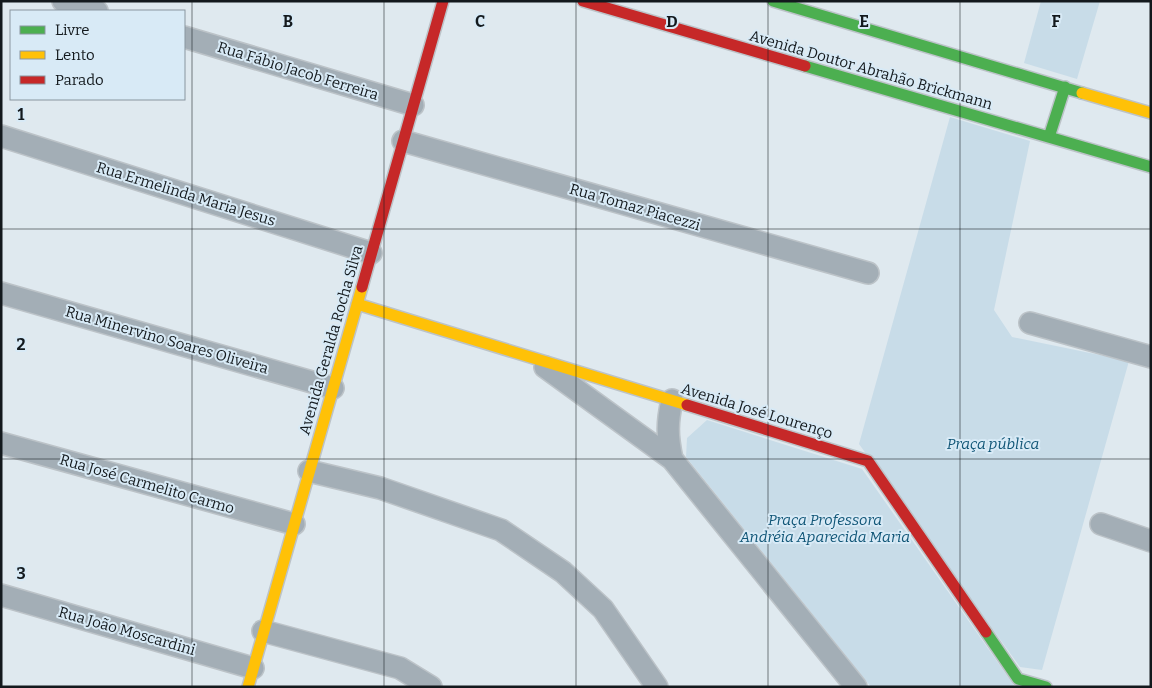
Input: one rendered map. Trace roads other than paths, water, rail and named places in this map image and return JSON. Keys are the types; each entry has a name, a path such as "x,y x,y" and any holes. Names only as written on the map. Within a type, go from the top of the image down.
{"street":[{"path":"63,1 94,10"},
{"name":"Avenida Geralda Rocha Silva","path":"250,677 443,1"},
{"path":"773,1 1151,113"},
{"name":"Avenida Doutor Abrahão Brickmann","path":"591,2 1151,167"},
{"name":"Rua Fábio Jacob Ferreira","path":"185,37 413,105"},
{"path":"1049,138 1065,88"},
{"name":"Rua Ermelinda Maria Jesus","path":"1,136 371,252"},
{"name":"Rua Tomaz Piacezzi","path":"403,141 868,273"},
{"name":"Rua Minervino Soares Oliveira","path":"1,293 333,388"},
{"name":"Avenida José Lourenço","path":"356,304 868,461 1018,679 1046,687"},
{"path":"1030,323 1151,358"},
{"path":"531,357 672,459 856,687"},
{"path":"672,400 668,418 668,436 672,459"},
{"name":"Rua José Carmelito Carmo","path":"1,443 294,524"},
{"path":"309,471 380,488 501,530 563,572 603,609 657,687"},
{"path":"1101,524 1151,541"},
{"name":"Rua João Moscardini","path":"1,595 250,677"},
{"path":"263,631 400,668 431,687"}],"park label":[{"name":"Praça pública","path":"993,444"},
{"name":"Praça Professora Andréia Aparecida Maria","path":"825,528"}]}
